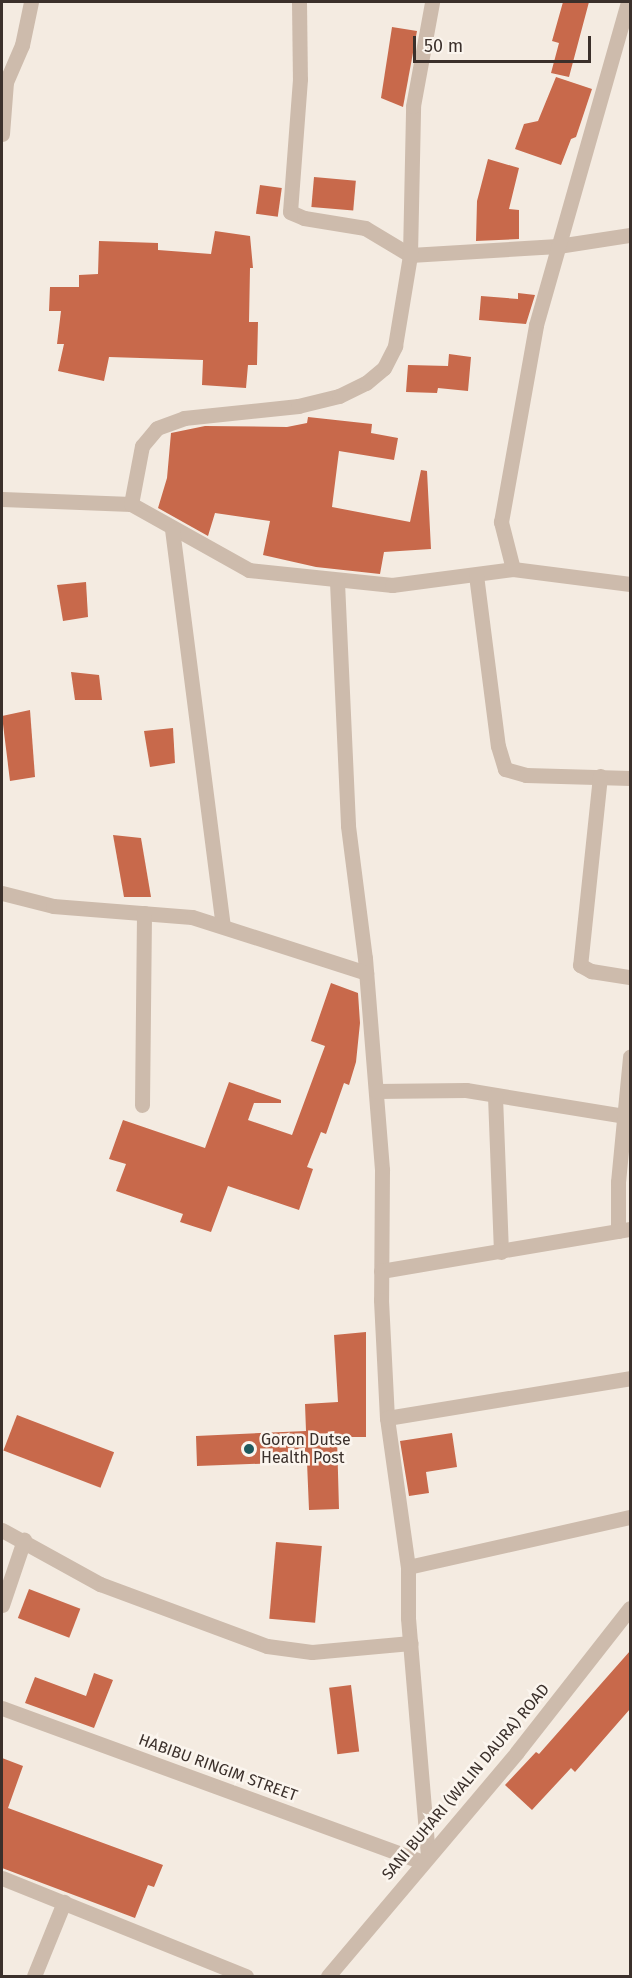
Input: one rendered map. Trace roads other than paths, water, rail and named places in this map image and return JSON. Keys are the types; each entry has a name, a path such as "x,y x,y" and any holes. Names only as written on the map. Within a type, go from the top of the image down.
{"street":[{"path":"2,135 6,82 22,45 31,2"},
{"path":"299,2 300,80 290,212 304,218 365,228 410,255 558,246 630,235"},
{"path":"131,504 142,446 157,428 184,418 298,406 339,396 366,382 384,368 395,346 410,255 413,106 432,2"},
{"path":"513,569 501,522 536,325 628,2"},
{"path":"2,499 131,504 172,529 249,570 337,582 392,585 513,569 630,584"},
{"path":"172,529 223,926"},
{"path":"476,575 498,746 505,769 526,776 630,778"},
{"path":"337,582 348,826 366,973 382,1170 381,1271 387,1418 408,1567 425,1859"},
{"path":"600,776 580,965 591,971 630,977"},
{"path":"2,892 53,906 192,917 366,973"},
{"path":"142,1106 144,913"},
{"path":"381,1271 624,1230 624,1116 630,1057"},
{"path":"376,1091 466,1090 624,1116"},
{"path":"495,1096 501,1252"},
{"path":"387,1418 630,1378"},
{"path":"408,1567 630,1517"},
{"path":"2,1530 24,1540 100,1584 267,1646 312,1653 411,1643"},
{"path":"2,1605 24,1540"},
{"name":"SANI BUHARI (WALIN DAURA) ROAD","path":"328,1977 517,1752 630,1608"},
{"name":"HABIBU RINGIM STREET","path":"2,1708 425,1859"},
{"path":"2,1878 246,1977"},
{"path":"34,1977 64,1902"}],"place":[{"name":"Goron Dutse Health Post","path":"249,1449"}]}
